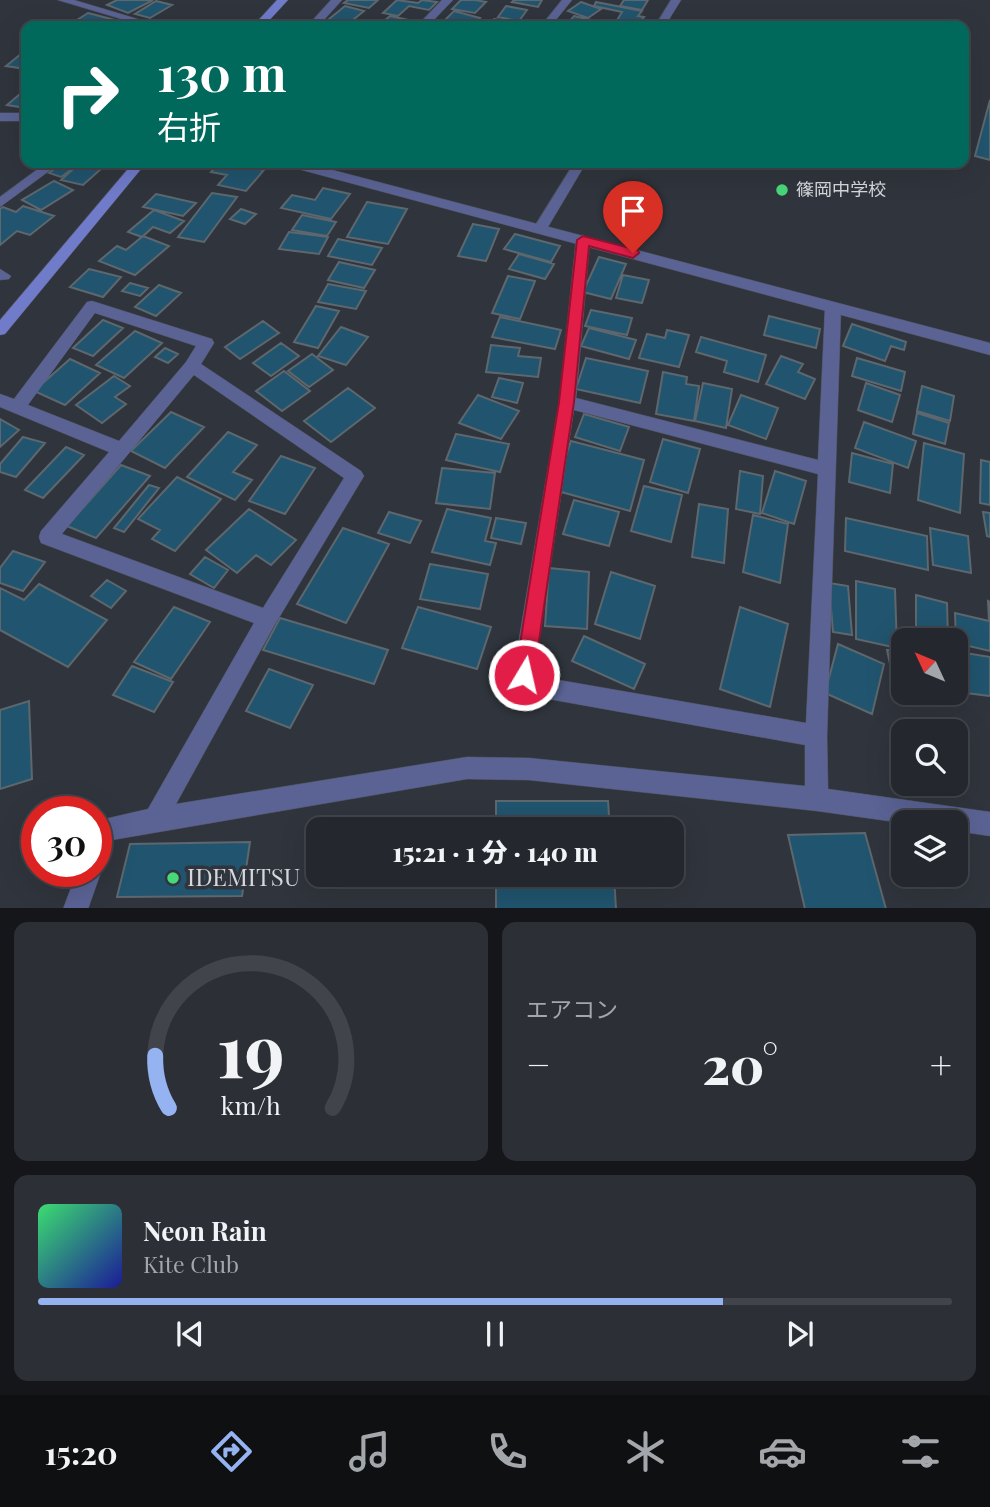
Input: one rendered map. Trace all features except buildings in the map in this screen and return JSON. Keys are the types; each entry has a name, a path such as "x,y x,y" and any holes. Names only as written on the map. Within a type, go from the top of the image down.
{"main road":[{"path":"263,21 283,0"},
{"path":"0,330 136,168"},
{"path":"0,324 29,294"}],"street":[{"path":"63,0 138,21"},
{"path":"318,21 337,0"},
{"path":"427,21 448,0"},
{"path":"550,21 567,0"},
{"path":"663,21 676,0"},
{"path":"0,117 21,117"},
{"path":"0,203 47,168"},
{"path":"311,168 990,349"},
{"path":"540,229 577,168"},
{"path":"583,240 566,402 524,675 542,688 817,736"},
{"path":"18,405 92,306 206,343 192,366 48,537 267,619"},
{"path":"817,799 817,736 834,308"},
{"path":"155,819 267,619 355,476 192,366"},
{"path":"0,400 18,405 121,449"},
{"path":"566,402 827,469"},
{"path":"112,828 467,768 529,769 817,799 990,824"},
{"path":"75,908 83,887"}],"place":[{"name":"篠岡中学校","path":"782,190"},
{"name":"IDEMITSU","path":"173,878"}],"route":[{"path":"524,675 566,402 583,240 633,253"}]}
